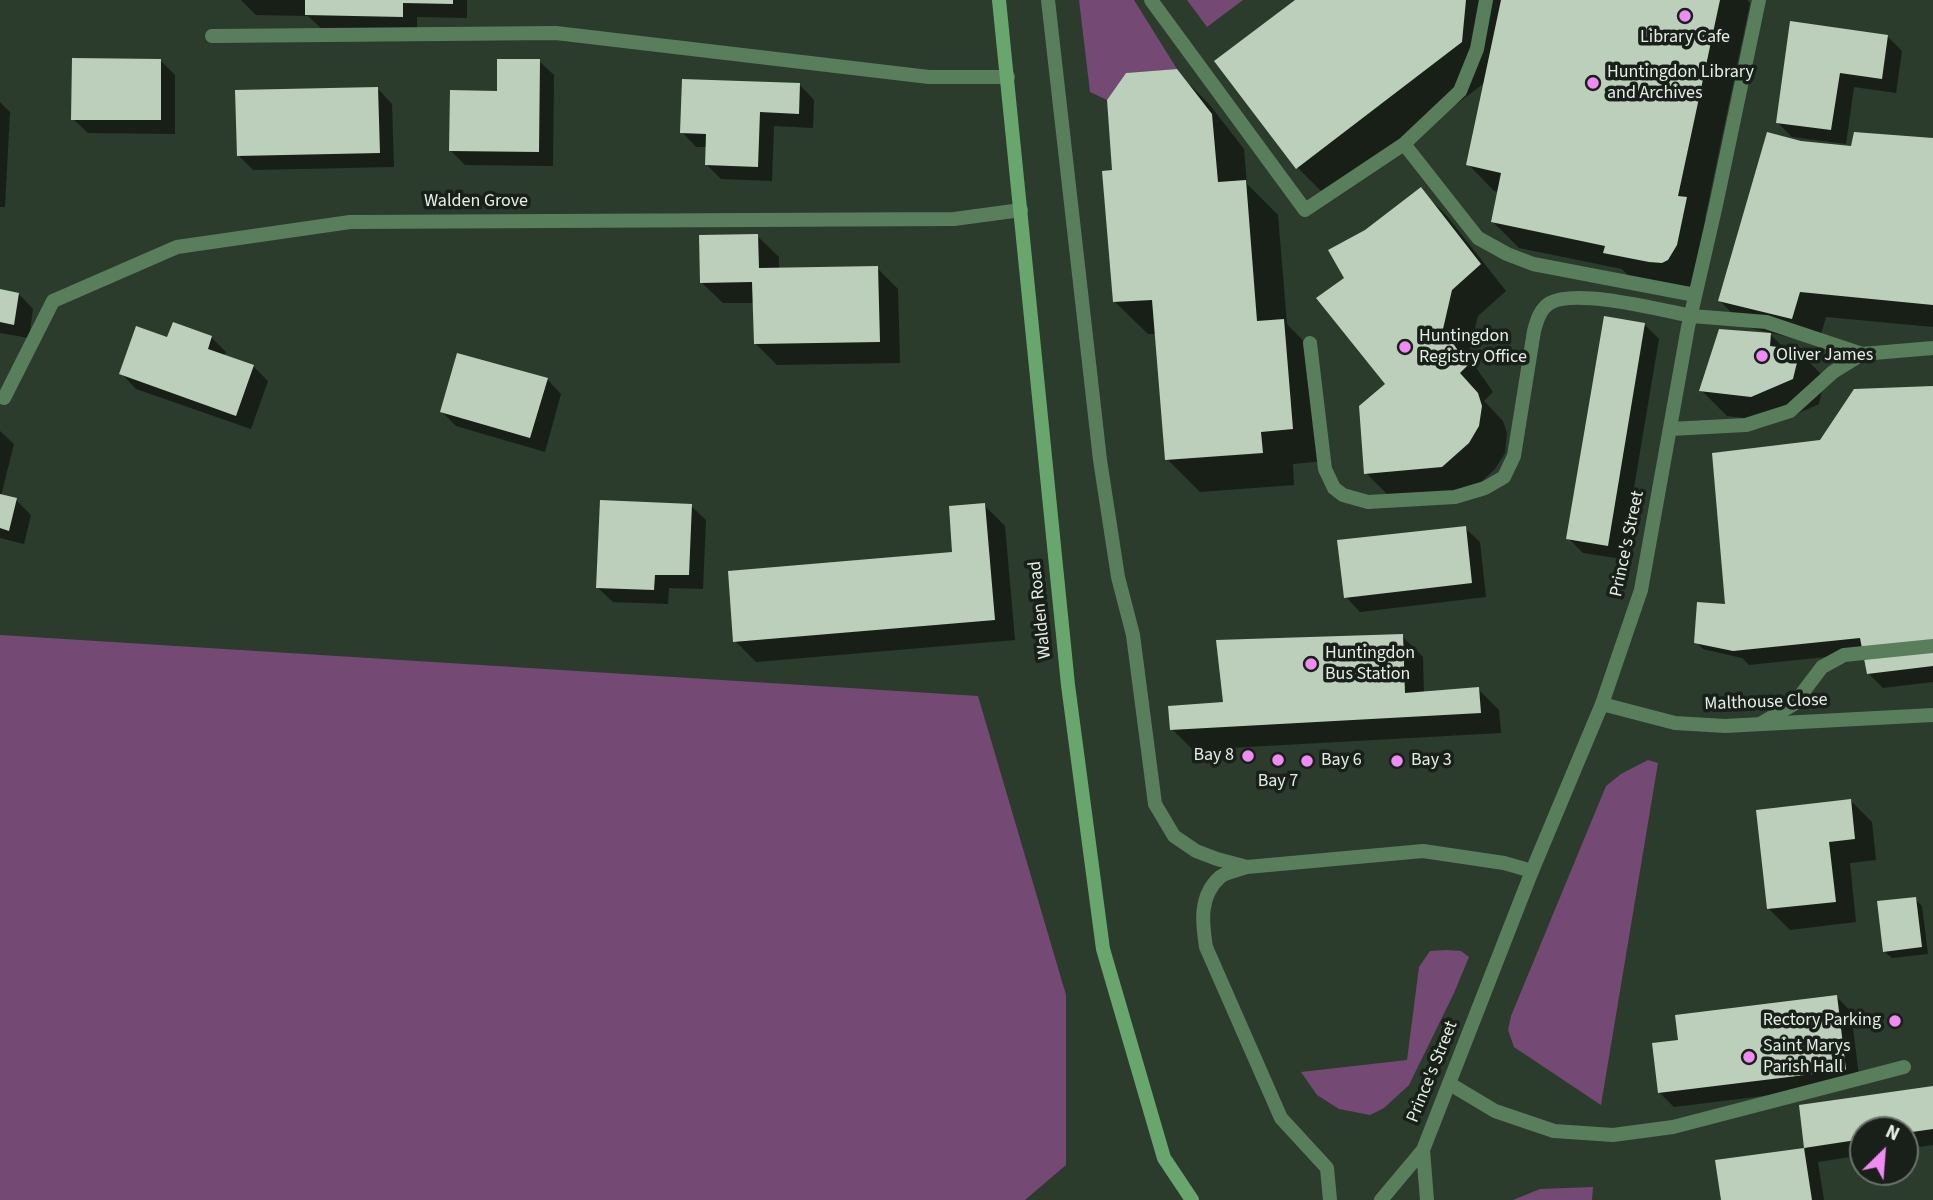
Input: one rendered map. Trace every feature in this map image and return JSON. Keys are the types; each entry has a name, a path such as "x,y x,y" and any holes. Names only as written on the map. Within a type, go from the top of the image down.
{"main road":[{"name":"Walden Road","path":"999,0 1068,685 1103,948 1164,1158 1192,1200"}],"street":[{"path":"1048,0 1100,460 1118,577 1133,635 1155,804 1174,836 1217,859 1247,867"},
{"path":"1151,0 1305,210 1404,144 1460,92 1477,49 1486,0"},
{"name":"Prince's Street","path":"1381,1200 1423,1150 1532,871 1602,704 1641,590 1688,327 1759,0"},
{"path":"212,36 556,33 929,77 1008,77"},
{"path":"1404,144 1478,238 1507,254 1533,264 1695,296"},
{"name":"Walden Grove","path":"4,398 53,301 177,247 349,222 954,219 1021,210"},
{"path":"1310,343 1325,469 1334,488 1343,495 1368,502 1455,497 1485,488 1504,477 1514,456 1534,331 1540,312 1551,303 1570,298 1599,299 1692,316 1766,322 1862,354 1933,348"},
{"path":"1670,429 1746,425 1790,411 1833,372 1862,354"},
{"path":"1760,724 1794,704 1822,667 1844,655 1933,646"},
{"name":"Malthouse Close","path":"1602,704 1675,723 1725,726 1933,715"},
{"path":"1330,1200 1327,1168 1281,1118 1206,947 1201,919 1207,895 1221,876 1247,867 1423,851 1504,863 1532,871"},
{"path":"1450,1084 1496,1111 1553,1131 1613,1135 1672,1127 1905,1067"},
{"name":"Prince's Street","path":"1423,1150 1427,1200"}],"shaded area":[{"path":"1079,0 1134,0 1177,69 1126,73 1107,100 1090,92"},
{"path":"1187,0 1243,0 1207,27"},
{"path":"0,635 978,696 1066,995 1066,1165 1025,1200 0,1200"},
{"path":"1648,760 1658,763 1601,1105 1514,1047 1508,1030 1511,1016 1606,786 1621,774"},
{"path":"1430,951 1461,951 1469,957 1409,1085 1384,1108 1370,1115 1339,1109 1317,1095 1301,1072 1407,1060 1419,967"},
{"path":"1593,1187 1592,1200 1513,1200 1540,1189"}],"building":[{"path":"305,0 453,0 453,4 403,3 403,17 305,15"},
{"path":"1295,0 1466,0 1462,42 1296,169 1214,61"},
{"name":"Huntingdon Library and Archives","path":"1501,0 1720,0 1678,196 1687,197 1677,245 1668,260 1662,263 1649,262 1603,253 1605,246 1491,222 1501,173 1466,165"},
{"path":"1790,21 1888,35 1882,79 1840,73 1831,130 1776,123"},
{"path":"72,58 161,59 161,120 71,120"},
{"path":"497,59 540,59 539,152 449,151 450,90 497,91"},
{"path":"1177,69 1212,114 1218,182 1246,180 1257,321 1284,319 1293,429 1261,432 1263,453 1165,460 1152,300 1113,302 1102,171 1112,170 1107,100 1126,73"},
{"path":"682,79 800,83 799,114 760,112 758,167 705,165 706,134 680,133"},
{"path":"378,87 380,153 237,156 235,90"},
{"path":"1767,132 1801,141 1851,146 1854,132 1933,138 1933,305 1800,292 1792,319 1718,301"},
{"name":"Huntingdon Registry Office","path":"1421,187 1481,264 1452,290 1443,329 1468,365 1460,373 1478,393 1482,406 1479,426 1469,443 1442,467 1364,474 1359,406 1385,384 1316,298 1344,278 1328,250 1365,230"},
{"path":"758,234 759,268 878,266 880,342 754,344 752,282 700,283 699,235"},
{"path":"0,289 19,293 14,325 0,322"},
{"path":"1604,316 1645,323 1608,546 1566,539"},
{"path":"173,322 212,336 208,349 254,365 236,416 119,374 136,326 167,337"},
{"path":"1719,329 1771,333 1770,346 1800,350 1793,379 1751,397 1699,391"},
{"path":"457,353 548,378 530,438 440,412"},
{"path":"1933,386 1933,666 1867,674 1860,638 1733,651 1694,643 1697,602 1725,604 1712,453 1820,440 1854,389"},
{"path":"0,494 17,498 9,531 0,528"},
{"path":"600,500 692,504 689,575 655,575 654,590 596,588"},
{"path":"985,503 995,620 733,642 728,571 952,552 949,506"},
{"path":"1466,526 1472,583 1344,598 1337,540"},
{"name":"Huntingdon Bus Station","path":"1403,634 1405,693 1479,687 1481,713 1170,730 1168,706 1223,702 1216,640"},
{"path":"1851,799 1855,839 1829,842 1836,902 1767,909 1756,810"},
{"path":"1916,897 1922,947 1883,952 1877,901"},
{"name":"Saint Marys Parish Hall","path":"1837,995 1846,1070 1658,1093 1652,1043 1678,1040 1675,1015"},
{"path":"1933,1086 1933,1129 1919,1131 1919,1116 1849,1116 1849,1141 1804,1148 1799,1105"},
{"path":"1804,1148 1812,1200 1721,1200 1715,1160"}],"place":[{"name":"Library Cafe","path":"1685,16"},
{"name":"Huntingdon Library and Archives","path":"1593,83"},
{"name":"Huntingdon Registry Office","path":"1405,347"},
{"name":"Oliver James","path":"1762,356"},
{"name":"Huntingdon Bus Station","path":"1311,664"},
{"name":"Bay 8","path":"1248,756"},
{"name":"Bay 7","path":"1278,760"},
{"name":"Bay 6","path":"1307,761"},
{"name":"Bay 3","path":"1397,761"},
{"name":"Rectory Parking","path":"1895,1021"},
{"name":"Saint Marys Parish Hall","path":"1749,1057"}]}
